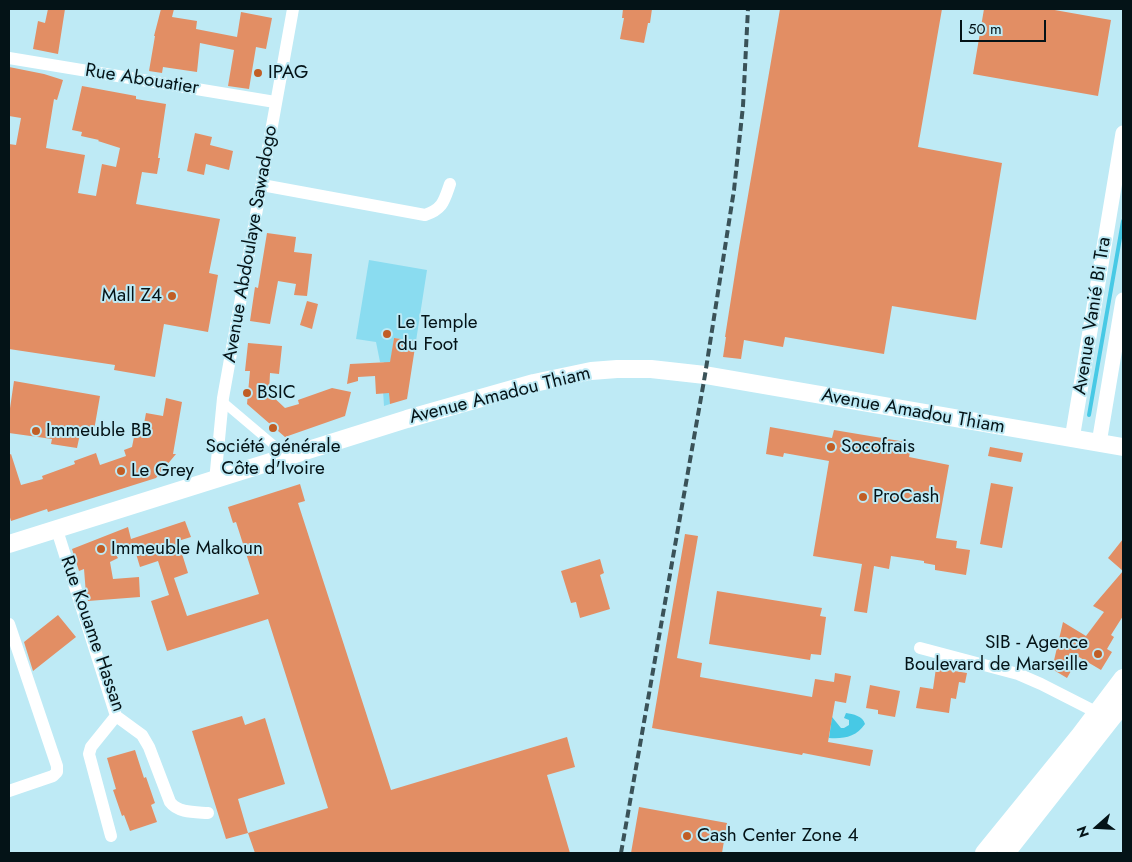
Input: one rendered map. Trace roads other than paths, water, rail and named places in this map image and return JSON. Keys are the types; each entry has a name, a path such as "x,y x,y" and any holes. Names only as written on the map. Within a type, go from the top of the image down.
{"main road":[{"name":"Avenue Amadou Thiam","path":"9,544 215,481 407,419 520,386 591,371 651,369 705,375 1123,447"},
{"path":"984,853 1080,735 1123,678"},
{"path":"1006,853 1123,704"}],"street":[{"name":"Avenue Abdoulaye Sawadogo","path":"215,481 223,402 293,9"},
{"name":"Rue Abouatier","path":"9,58 275,102"},
{"name":"Avenue Vanié Bi Tra","path":"1072,439 1123,139"},
{"path":"262,185 425,215 442,206 450,184"},
{"name":"Avenue Vanié Bi Tra","path":"1100,443 1123,300"},
{"path":"223,402 288,457"},
{"name":"Rue Kouame Hassan","path":"57,530 116,716 142,735 149,747 170,802 174,807 180,810 208,813"},
{"path":"9,624 57,766 57,772 53,776 9,791"},
{"path":"920,648 1018,674 1096,712"},
{"path":"111,836 89,754 91,747 116,716"}],"waterway":[{"path":"1089,415 1123,221"}],"railway":[{"path":"621,853 705,375 734,190 743,106 748,9"}],"place":[{"name":"IPAG","path":"258,73"},
{"name":"Mall Z4","path":"172,296"},
{"name":"Le Temple du Foot","path":"387,334"},
{"name":"BSIC","path":"247,393"},
{"name":"Société générale Côte d'Ivoire","path":"273,428"},
{"name":"Immeuble BB","path":"36,431"},
{"name":"Socofrais","path":"831,447"},
{"name":"Le Grey","path":"121,471"},
{"name":"ProCash","path":"863,497"},
{"name":"Immeuble Malkoun","path":"101,549"},
{"name":"SIB - Agence Boulevard de Marseille","path":"1098,654"},
{"name":"Cash Center Zone 4","path":"687,836"}]}
